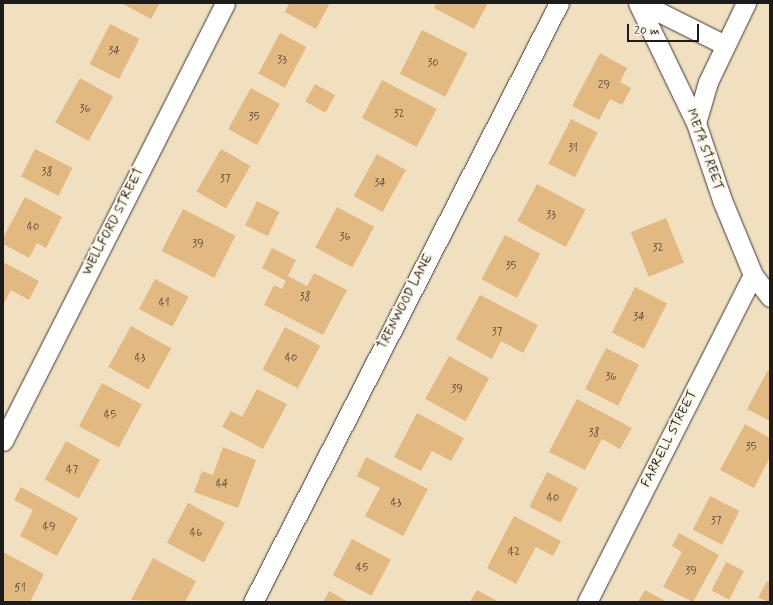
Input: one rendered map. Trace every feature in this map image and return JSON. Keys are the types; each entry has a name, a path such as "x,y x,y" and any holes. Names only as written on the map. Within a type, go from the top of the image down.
{"street":[{"name":"WELLFORD STREET","path":"3,440 225,3"},
{"name":"TRENWOOD LANE","path":"253,602 559,3"},
{"name":"META STREET","path":"638,3 664,53 696,123 722,200 753,275 770,297"},
{"path":"641,3 725,45"},
{"path":"696,123 708,82 746,3"},
{"name":"FARRELL STREET","path":"587,602 753,275"}],"building":[{"path":"121,3 160,3 151,19"},
{"path":"289,3 330,3 316,29 285,12"},
{"path":"437,3 488,3 474,29 434,8"},
{"path":"110,24 139,39 119,79 90,64"},
{"path":"422,30 467,53 445,97 400,74"},
{"path":"280,33 306,47 285,88 258,74"},
{"path":"600,53 627,68 620,82 631,88 622,105 610,99 599,120 572,106"},
{"path":"80,78 113,96 89,141 55,123"},
{"path":"382,80 437,109 417,147 362,118"},
{"path":"315,84 335,95 325,113 305,101"},
{"path":"251,88 280,104 257,145 228,129"},
{"path":"571,119 598,133 575,177 548,164"},
{"path":"35,149 72,168 58,196 21,177"},
{"path":"221,149 250,166 226,208 196,191"},
{"path":"377,154 406,170 383,212 354,196"},
{"path":"537,184 586,210 566,247 517,221"},
{"path":"25,197 62,217 46,248 37,243 29,258 3,244 3,238"},
{"path":"257,201 279,212 268,236 245,225"},
{"path":"337,207 374,227 352,267 315,248"},
{"path":"183,209 236,236 214,278 162,251"},
{"path":"666,218 684,263 649,277 631,232"},
{"path":"505,235 540,254 517,298 482,279"},
{"path":"272,248 296,260 288,276 307,286 314,273 347,290 323,335 264,305 274,285 282,289 286,281 262,268"},
{"path":"3,262 39,281 29,300 11,290 3,305"},
{"path":"155,279 189,297 173,327 139,309"},
{"path":"635,287 667,303 644,349 612,332"},
{"path":"480,295 538,325 523,353 501,341 492,359 456,339"},
{"path":"131,326 171,348 148,389 108,367"},
{"path":"285,327 320,346 298,388 262,369"},
{"path":"606,348 639,365 618,406 585,389"},
{"path":"449,356 489,378 465,421 425,399"},
{"path":"768,370 770,372 770,421 747,409"},
{"path":"102,383 142,404 119,447 79,426"},
{"path":"257,389 287,404 263,449 222,427 231,411 242,417"},
{"path":"577,399 632,428 620,449 602,439 585,470 549,452"},
{"path":"417,413 464,438 451,461 432,451 421,471 394,457"},
{"path":"745,424 770,438 770,457 754,488 720,470"},
{"path":"66,441 100,460 79,498 45,479"},
{"path":"223,447 256,460 238,508 194,492 202,471 213,475"},
{"path":"366,457 428,489 403,536 365,516 380,488 357,476"},
{"path":"547,472 578,488 560,523 529,507"},
{"path":"21,487 78,518 57,556 20,536 33,510 14,500"},
{"path":"710,496 739,511 722,545 693,530"},
{"path":"188,503 225,523 204,562 167,543"},
{"path":"514,516 561,541 553,556 536,547 516,584 487,568"},
{"path":"679,533 719,555 693,602 663,587 682,552 672,546"},
{"path":"352,539 391,560 372,596 333,575"},
{"path":"3,552 44,574 30,602 3,602"},
{"path":"153,558 196,581 185,602 131,600"},
{"path":"726,562 744,571 729,600 711,591"},
{"path":"767,581 770,583 770,602 758,598"},
{"path":"477,590 499,602 470,602"},
{"path":"645,590 667,602 638,602"},
{"path":"329,591 348,602 323,602"}]}
